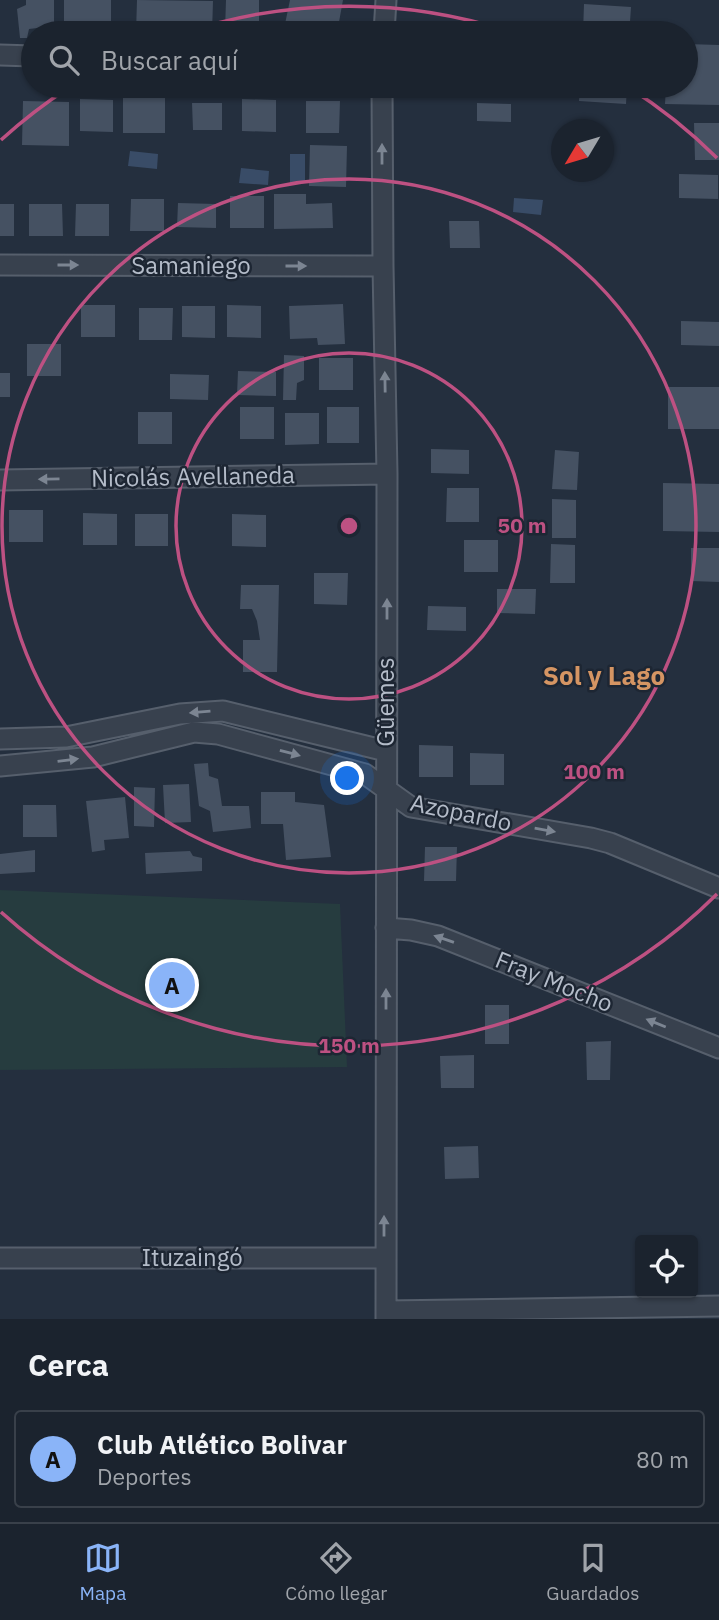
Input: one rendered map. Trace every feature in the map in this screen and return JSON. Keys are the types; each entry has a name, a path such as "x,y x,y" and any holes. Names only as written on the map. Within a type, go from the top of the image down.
{"street":[{"path":"385,21 386,0"},
{"path":"0,55 21,56"},
{"name":"Güemes","path":"382,98 387,474 386,1315"},
{"name":"Samaniego","path":"0,265 383,266"},
{"name":"Nicolás Avellaneda","path":"0,480 387,474"},
{"path":"0,739 66,737 180,714 223,711 386,751"},
{"name":"Azopardo","path":"0,766 93,757 194,732 218,734 365,774 411,807 591,838 719,888"},
{"name":"Fray Mocho","path":"386,928 438,936 719,1048"},
{"name":"Ituzaingó","path":"0,1258 384,1258"},
{"path":"386,1315 719,1306"}],"green space":[{"path":"0,890 340,904 347,1067 0,1070"}],"water":[{"path":"130,151 158,154 157,169 128,166"},
{"path":"290,154 305,154 305,182 290,183"},
{"path":"241,168 269,171 268,185 239,183"},
{"path":"514,198 543,200 541,215 513,212"}],"building":[{"path":"26,0 54,0 54,21 21,21 20,38 17,9 26,5"},
{"path":"64,0 111,0 111,21 64,21"},
{"path":"137,0 213,1 212,21 136,21"},
{"path":"226,0 259,0 259,21 225,21"},
{"path":"290,0 343,0 339,21 286,21"},
{"path":"584,4 631,7 630,21 583,21"},
{"path":"698,44 719,45 719,105 665,104 665,98 698,98"},
{"path":"123,98 165,98 165,133 123,133"},
{"path":"579,98 626,98 626,104 579,101"},
{"path":"80,99 113,100 113,132 80,131"},
{"path":"242,99 276,100 276,132 242,131"},
{"path":"23,101 69,102 69,146 22,145"},
{"path":"306,101 340,101 339,133 306,133"},
{"path":"192,103 222,103 222,130 193,130"},
{"path":"477,103 511,104 511,122 477,121"},
{"path":"694,123 719,123 719,160 695,160"},
{"path":"310,145 347,146 346,187 309,186"},
{"path":"679,174 718,175 718,199 679,198"},
{"path":"274,194 306,194 306,204 332,203 333,228 274,229"},
{"path":"230,196 264,196 264,228 230,228"},
{"path":"131,199 164,199 164,231 130,231"},
{"path":"178,203 216,204 216,228 177,227"},
{"path":"0,204 14,204 14,236 0,236"},
{"path":"29,204 62,204 63,236 29,236"},
{"path":"76,204 109,204 109,236 75,236"},
{"path":"449,221 479,221 480,248 450,248"},
{"path":"343,304 345,344 318,345 317,338 290,339 289,306"},
{"path":"81,305 115,305 115,337 81,337"},
{"path":"227,305 261,306 261,338 227,337"},
{"path":"182,306 215,306 215,338 182,337"},
{"path":"139,308 173,308 172,340 139,340"},
{"path":"681,321 719,322 719,346 681,345"},
{"path":"27,344 61,344 61,376 27,376"},
{"path":"284,355 304,356 304,380 297,383 296,400 283,400"},
{"path":"319,358 353,358 353,390 319,390"},
{"path":"238,371 276,372 276,396 237,395"},
{"path":"0,373 10,373 10,397 0,397"},
{"path":"170,374 209,375 208,400 170,399"},
{"path":"668,387 719,387 719,429 668,429"},
{"path":"240,407 274,407 274,439 240,439"},
{"path":"327,407 359,407 359,443 327,443"},
{"path":"138,412 172,412 172,444 138,444"},
{"path":"285,413 319,413 319,444 285,445"},
{"path":"431,449 469,450 469,474 431,473"},
{"path":"555,450 579,452 577,490 552,489"},
{"path":"663,483 719,484 719,532 663,531"},
{"path":"447,488 479,488 479,522 446,522"},
{"path":"552,499 576,500 576,538 552,538"},
{"path":"9,510 43,510 43,542 9,542"},
{"path":"83,513 117,514 117,545 83,545"},
{"path":"135,514 168,514 168,546 135,546"},
{"path":"232,514 266,515 266,547 232,546"},
{"path":"464,540 498,540 498,572 464,572"},
{"path":"551,544 575,545 575,583 550,583"},
{"path":"691,548 719,548 719,582 691,581"},
{"path":"314,573 348,573 347,605 314,604"},
{"path":"241,585 279,585 277,672 243,672 243,640 260,640 252,609 240,609"},
{"path":"497,589 536,589 535,614 497,613"},
{"path":"428,606 466,607 466,631 427,630"},
{"path":"419,745 453,746 453,777 419,777"},
{"path":"470,753 504,754 504,785 470,785"},
{"path":"208,763 209,776 218,779 222,806 249,806 251,828 213,832 210,811 199,806 194,764"},
{"path":"189,784 191,822 165,823 163,785"},
{"path":"134,787 155,788 154,827 134,826"},
{"path":"261,792 295,792 295,802 324,805 331,857 286,860 283,824 261,824"},
{"path":"125,797 129,838 104,840 105,850 92,852 86,801"},
{"path":"23,805 56,805 57,837 23,837"},
{"path":"425,847 457,847 456,881 424,881"},
{"path":"35,850 35,872 0,874 0,854"},
{"path":"190,851 193,856 202,858 202,871 146,874 145,853"},
{"path":"485,1005 509,1005 509,1044 485,1044"},
{"path":"611,1041 610,1080 587,1080 586,1042"},
{"path":"474,1055 474,1088 441,1088 440,1056"},
{"path":"478,1146 479,1178 445,1179 444,1147"}],"place":[{"name":"Club Atlético Bolivar","path":"172,985"}],"district":[{"name":"Sol y Lago","path":"604,676"}]}
